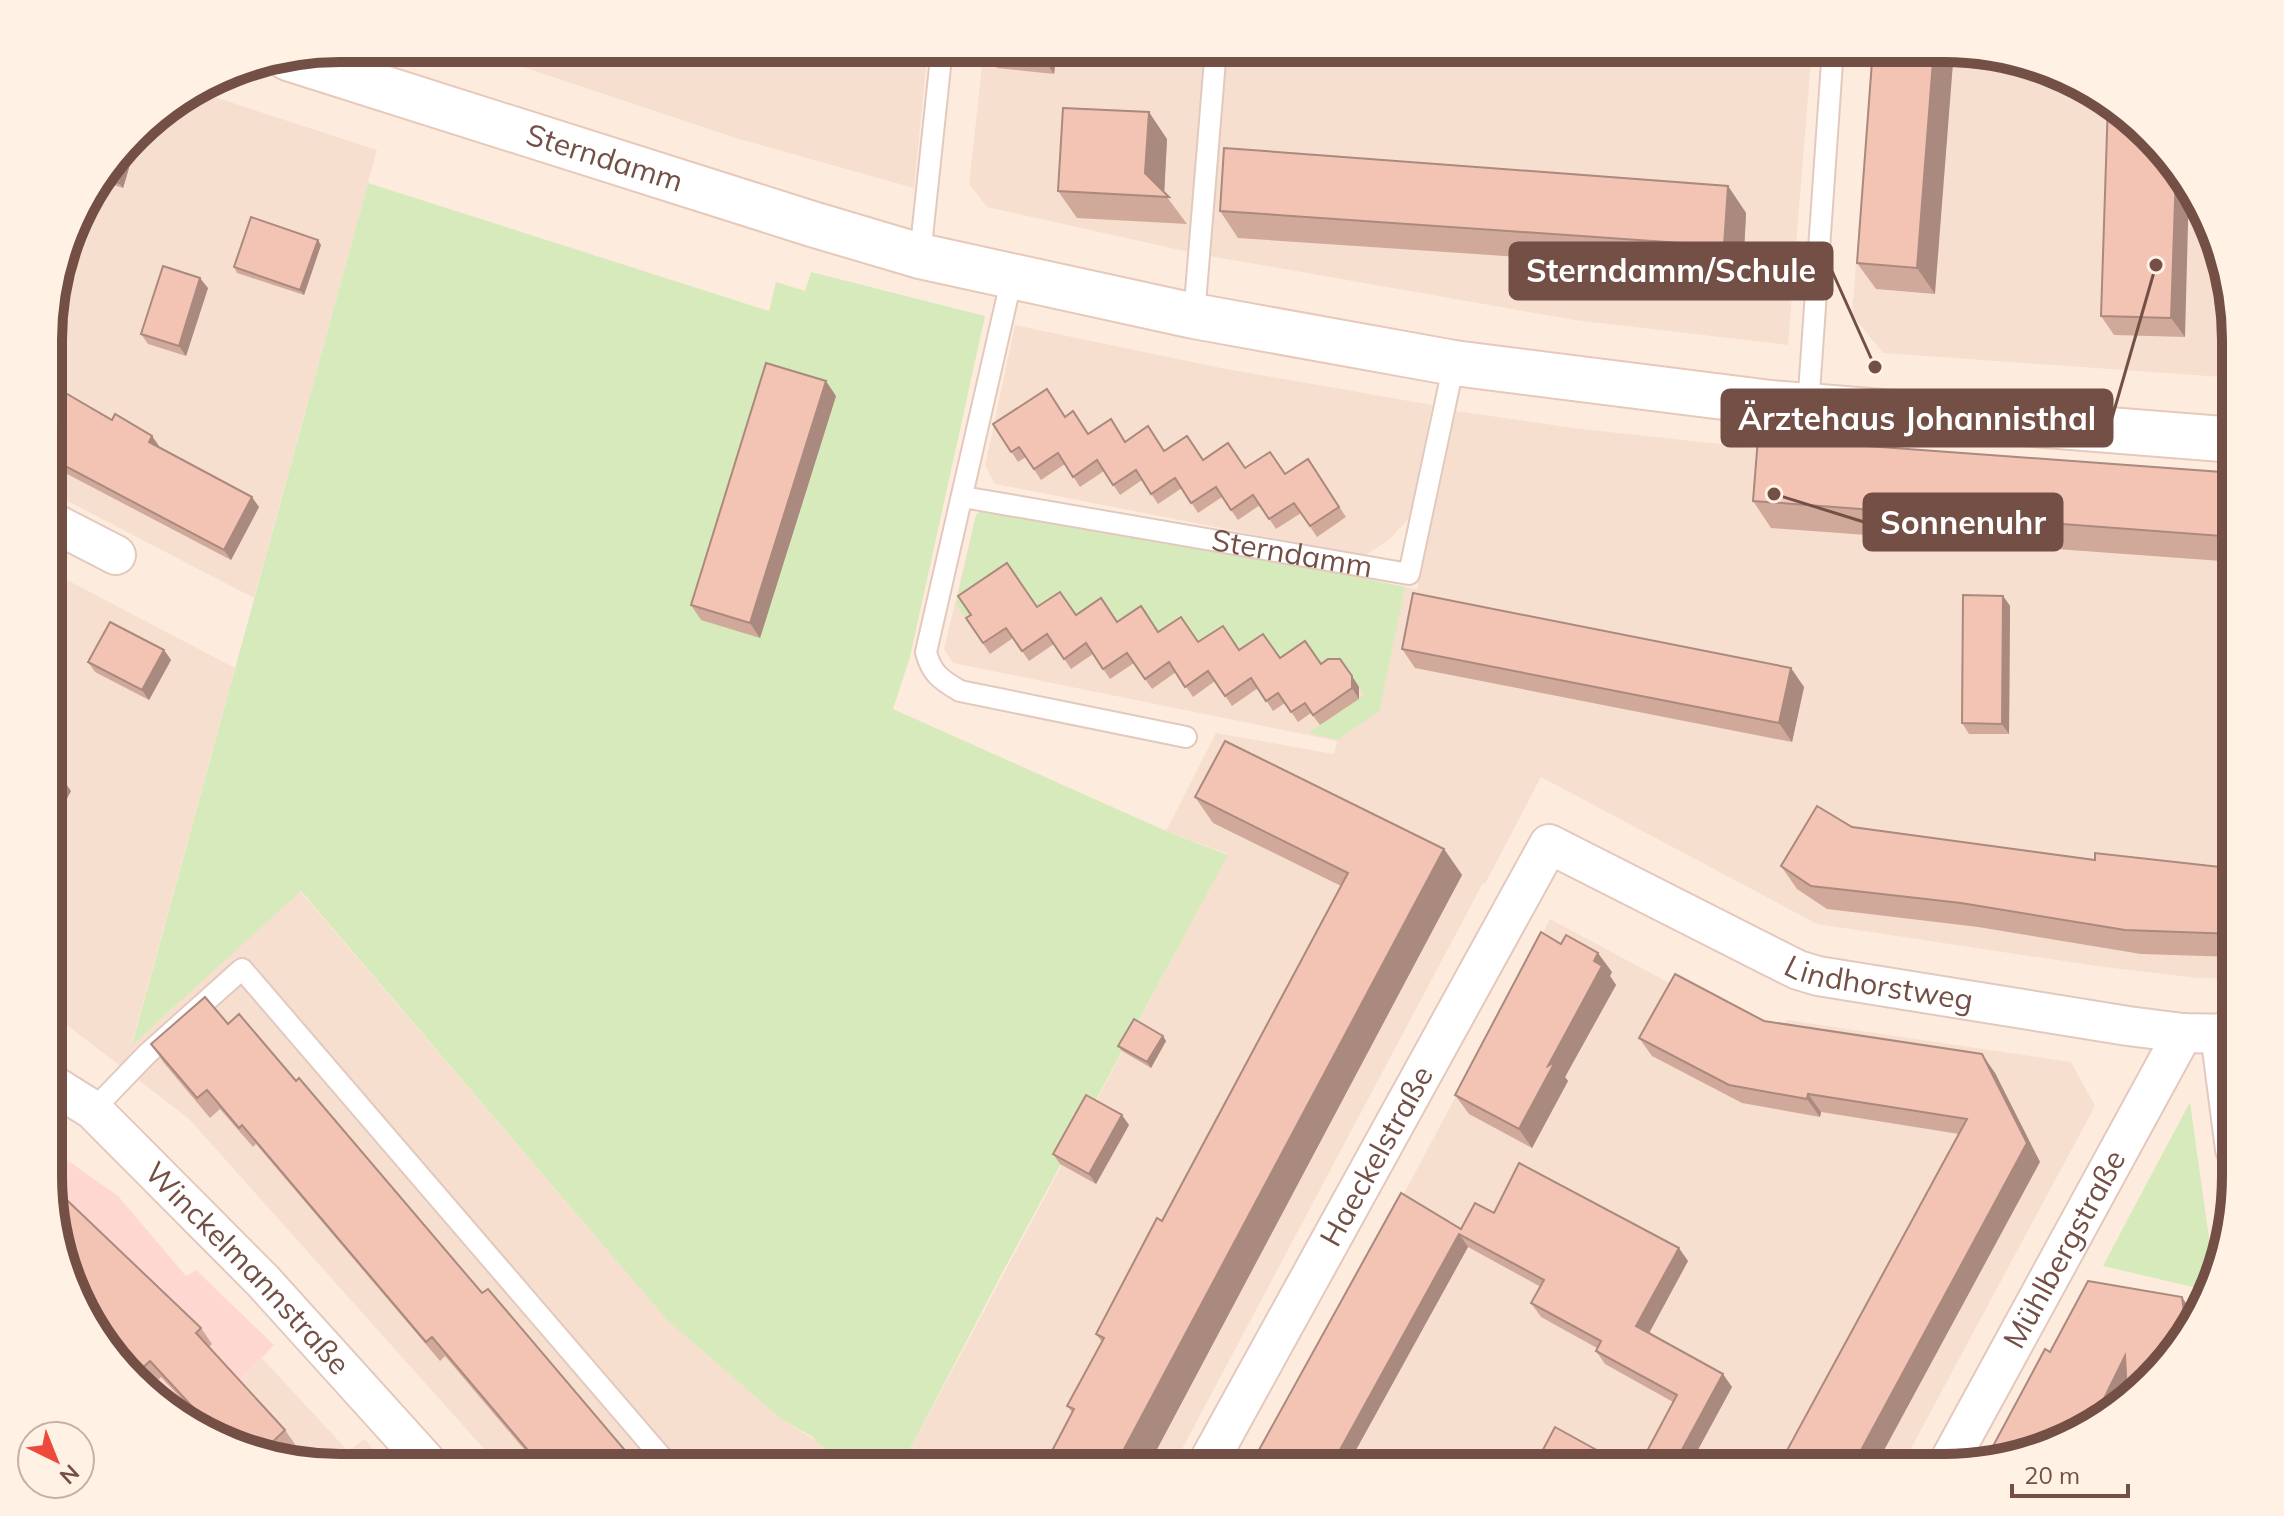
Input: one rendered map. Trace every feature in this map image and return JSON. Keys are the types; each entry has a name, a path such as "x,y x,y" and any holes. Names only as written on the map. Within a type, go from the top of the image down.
{"street":[{"name":"Sterndamm","path":"307,64 920,256 1194,316 1454,363 1808,407 2221,439"},
{"path":"62,527 116,555"},
{"name":"Lindhorstweg","path":"1549,844 1808,973 2103,1022 2213,1033"},
{"name":"Haeckelstraße","path":"1213,1453 1549,844"},
{"path":"2213,1033 2221,1075"},
{"name":"Mühlbergstraße","path":"1955,1453 2213,1033"},
{"name":"Winckelmannstraße","path":"62,1091 93,1110 272,1290 419,1454"}],"lane":[{"path":"920,256 941,62"},
{"path":"1194,316 1215,62"},
{"path":"1808,407 1832,62"},
{"path":"1012,277 926,652 929,665 938,678 960,691 1186,737"},
{"name":"Sterndamm","path":"963,497 1409,574 1454,363"},
{"path":"93,1110 147,1054 242,969 659,1454"}],"shaded area":[{"path":"508,62 927,62 914,188 739,139"},
{"path":"982,62 1811,62 1788,345 1574,320 1193,253 987,207 969,184"},
{"path":"1871,62 1980,64 2016,71 2050,83 2098,109 2127,131 2164,171 2185,201 2201,234 2217,286 2221,322 2221,377 1883,353 1852,315"},
{"path":"209,95 377,150 254,598 62,498 64,304 71,268 83,234 99,201 131,157 157,131"},
{"path":"1015,325 1221,368 1432,405 1410,517 1389,540 1364,556 995,484 985,466"},
{"path":"1456,411 1581,429 1786,451 2221,483 2221,979 2096,966 1817,924 1541,777 1180,1453 908,1454 1228,854 1166,831 1216,733 1334,754 1337,741 953,663 944,649 976,515 989,503 1417,589"},
{"path":"62,577 235,668 132,1043 300,891 666,1319 781,1419 838,1454 488,1454 189,1119 62,1021"},
{"path":"1550,919 1776,1040 1787,1020 2071,1062 2095,1106 1909,1453 1266,1453"},
{"path":"62,1156 118,1196 186,1276 196,1270 274,1345 204,1418 157,1385 120,1345 99,1315 83,1282 71,1248 64,1212"},
{"path":"262,1358 348,1451 365,1439 377,1454 286,1449 251,1439 204,1418"}],"green space":[{"path":"368,183 769,311 776,282 805,291 811,272 985,316 910,657 893,709 1166,831 1228,855 908,1454 836,1454 781,1419 666,1319 301,891 132,1045"},
{"path":"989,503 1405,587 1379,712 1337,740 1308,733 1364,695 1344,664 1287,669 1083,625 978,625 973,628 956,604 976,515"},
{"path":"2190,1102 2211,1251 2197,1288 2103,1266"}],"building":[{"path":"1872,62 1933,62 1917,268 1857,263"},
{"path":"1063,108 1149,112 1145,173 1169,197 1058,191"},
{"path":"2108,116 2140,144 2175,187 2171,318 2101,316"},
{"path":"1224,148 1728,186 1724,246 1220,211"},
{"path":"124,166 119,183 113,181"},
{"path":"251,217 318,240 300,290 234,267"},
{"path":"163,266 200,278 179,346 141,334"},
{"path":"766,363 826,381 750,623 691,605"},
{"path":"1047,389 1065,417 1073,411 1088,434 1111,419 1125,442 1148,426 1164,451 1187,436 1203,460 1228,443 1245,468 1270,452 1285,474 1308,459 1339,507 1310,526 1294,503 1269,519 1253,495 1231,510 1216,487 1191,503 1175,478 1151,494 1136,470 1113,485 1097,460 1073,477 1058,453 1034,469 1019,447 1011,452 993,424"},
{"path":"62,391 112,420 115,414 152,436 149,442 252,497 224,550 62,464"},
{"path":"1758,438 2221,472 2221,536 1753,501"},
{"path":"1007,563 1037,607 1060,592 1076,615 1101,598 1117,622 1141,606 1158,632 1181,617 1198,642 1223,626 1239,650 1263,634 1280,658 1305,641 1321,664 1328,659 1340,659 1352,676 1352,688 1313,715 1305,703 1291,712 1278,693 1266,701 1251,678 1225,696 1208,671 1185,687 1169,662 1145,679 1127,653 1103,669 1086,643 1064,659 1047,634 1022,651 1006,628 983,643 966,618 971,615 958,596"},
{"path":"1413,593 1791,668 1779,723 1402,649"},
{"path":"1963,595 2003,596 2002,724 1962,723"},
{"path":"110,622 164,650 142,690 88,662"},
{"path":"1225,741 1444,849 1122,1454 1051,1454 1074,1409 1067,1406 1104,1338 1096,1334 1157,1218 1162,1221 1348,873 1195,797"},
{"path":"1817,806 1852,827 2095,860 2095,853 2221,867 2221,933 2125,930 1961,903 1811,886 1781,866"},
{"path":"1541,932 1561,944 1566,935 1598,953 1594,961 1602,966 1548,1066 1555,1062 1519,1129 1455,1095"},
{"path":"1675,974 1764,1021 1982,1054 2027,1143 1860,1453 1786,1453 1967,1119 1808,1094 1807,1099 1729,1085 1639,1038"},
{"path":"205,997 228,1024 239,1014 296,1081 299,1078 482,1293 488,1289 628,1454 531,1454 432,1337 426,1342 242,1125 239,1128 207,1090 197,1098 151,1044"},
{"path":"1134,1019 1163,1036 1147,1062 1118,1046"},
{"path":"1086,1095 1122,1115 1089,1174 1053,1154"},
{"path":"1519,1163 1679,1248 1636,1326 1723,1374 1680,1453 1646,1453 1677,1395 1596,1351 1601,1341 1531,1303 1544,1280 1459,1234 1338,1453 1257,1453 1401,1193 1461,1229 1475,1203 1494,1213"},
{"path":"63,1197 201,1328 196,1333 285,1430 270,1444 217,1425 200,1415 150,1361 141,1369 99,1315 71,1248"},
{"path":"2088,1281 2182,1297 2184,1314 2175,1330 2153,1359 2127,1385 2125,1356 2098,1407 2050,1433 1991,1450 2045,1349 2050,1352"},
{"path":"1555,1427 1602,1453 1541,1453"}],"place":[{"name":"Ärztehaus Johannisthal","path":"2156,265"},
{"name":"Sterndamm/Schule","path":"1875,367"},
{"name":"Sonnenuhr","path":"1774,494"}]}
